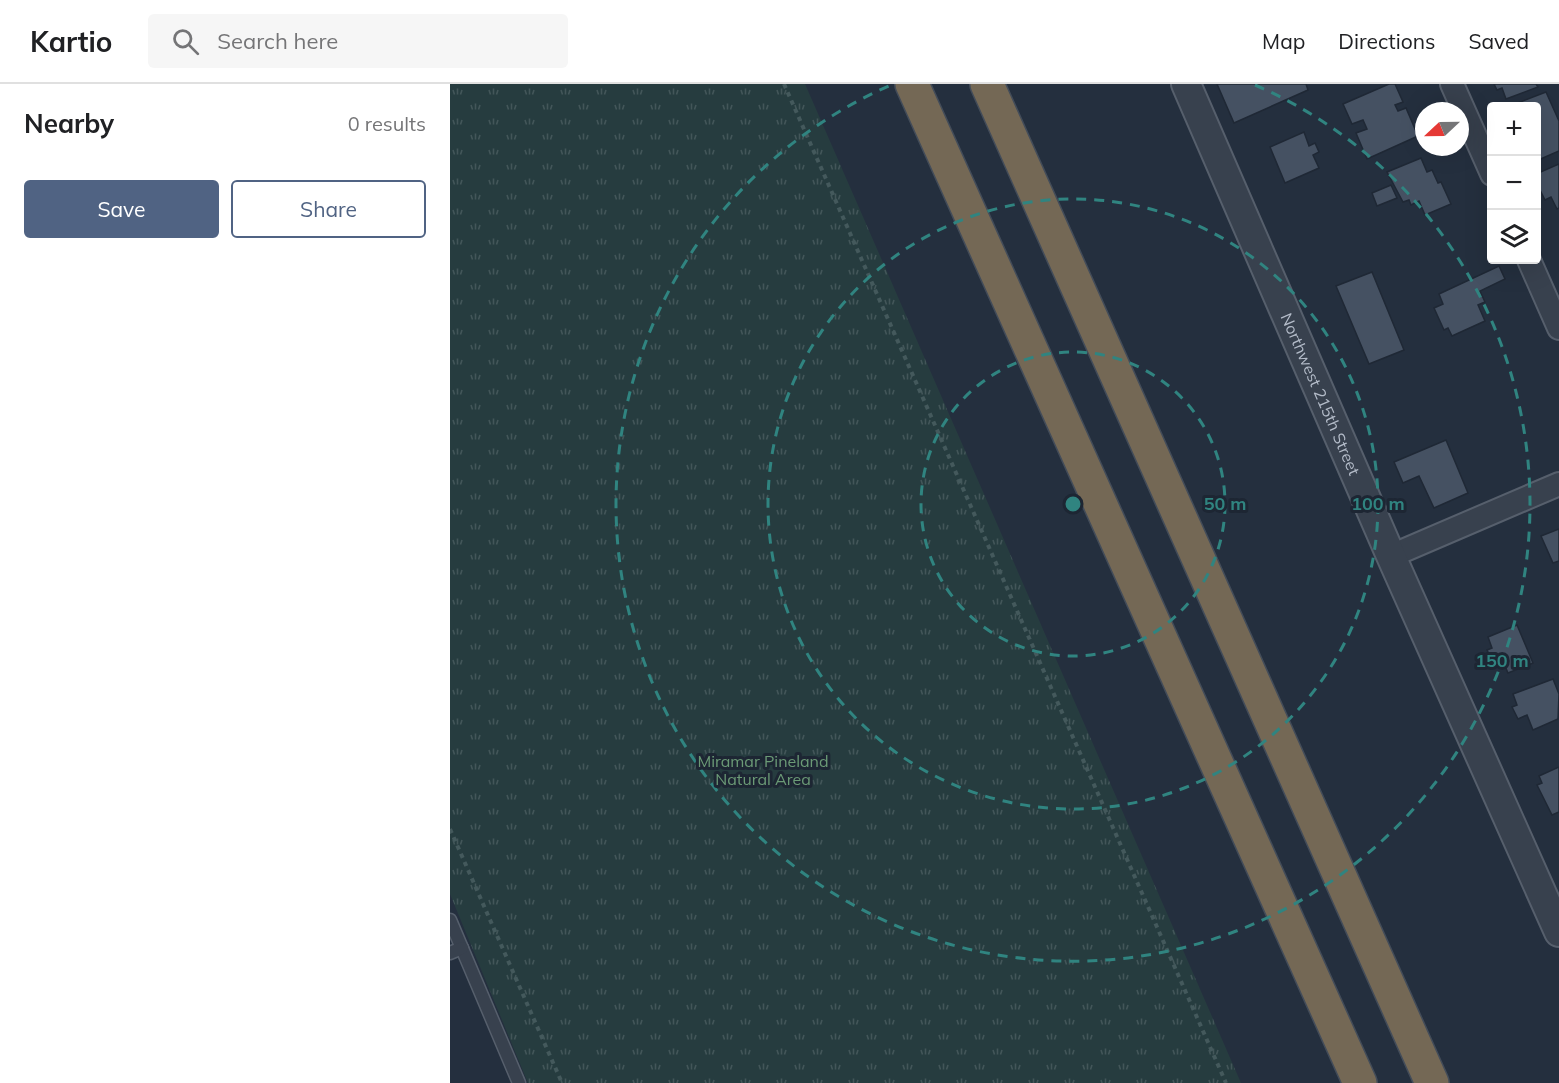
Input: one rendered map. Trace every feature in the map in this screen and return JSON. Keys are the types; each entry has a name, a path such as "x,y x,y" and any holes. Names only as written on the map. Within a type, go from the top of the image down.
{"highway":[{"path":"912,84 1360,1083"},
{"path":"987,84 1432,1083"}],"street":[{"name":"Northwest 215th Street","path":"1186,84 1391,556 1559,932"},
{"path":"1452,84 1487,165"},
{"path":"1531,264 1559,328"},
{"path":"1391,556 1559,484"}],"lane":[{"path":"450,920 519,1083"},
{"path":"450,953 462,948"}],"path":[{"path":"784,84 1226,1083"},
{"path":"450,829 562,1083"}],"green space":[{"name":"Miramar Pineland Natural Area","path":"450,84 805,84 1241,1083 528,1083 450,894"}],"building":[{"path":"1217,84 1306,84 1308,90 1234,123"},
{"path":"1389,84 1395,84 1403,102 1395,105 1398,111 1406,108 1415,129 1415,137 1367,159 1356,133 1367,129 1363,120 1352,124 1343,104"},
{"path":"1494,84 1536,84 1538,87 1506,99 1502,88 1497,90"},
{"path":"1546,92 1559,121 1559,151 1541,159 1541,102 1520,102"},
{"path":"1304,132 1309,146 1315,143 1319,152 1313,155 1319,168 1285,183 1270,147"},
{"path":"1421,158 1427,172 1432,170 1438,183 1441,182 1451,204 1425,215 1419,201 1411,205 1409,200 1403,202 1387,172"},
{"path":"1559,164 1559,208 1557,209 1551,197 1545,200 1541,192 1541,172"},
{"path":"1391,185 1397,198 1377,206 1372,193"},
{"path":"1499,266 1505,279 1480,291 1485,302 1478,305 1485,321 1452,336 1448,328 1444,330 1434,308 1443,304 1439,294"},
{"path":"1372,272 1404,350 1369,364 1336,286"},
{"path":"1446,440 1468,493 1434,508 1419,476 1403,483 1394,462"},
{"path":"1559,529 1559,561 1553,563 1541,536"},
{"path":"1517,625 1533,663 1508,673 1502,659 1493,662 1487,650 1492,648 1488,637"},
{"path":"1553,679 1559,694 1558,719 1533,730 1527,715 1518,719 1512,707 1517,705 1513,694"},
{"path":"1559,767 1559,812 1552,815 1537,785 1542,783 1539,776"}]}
